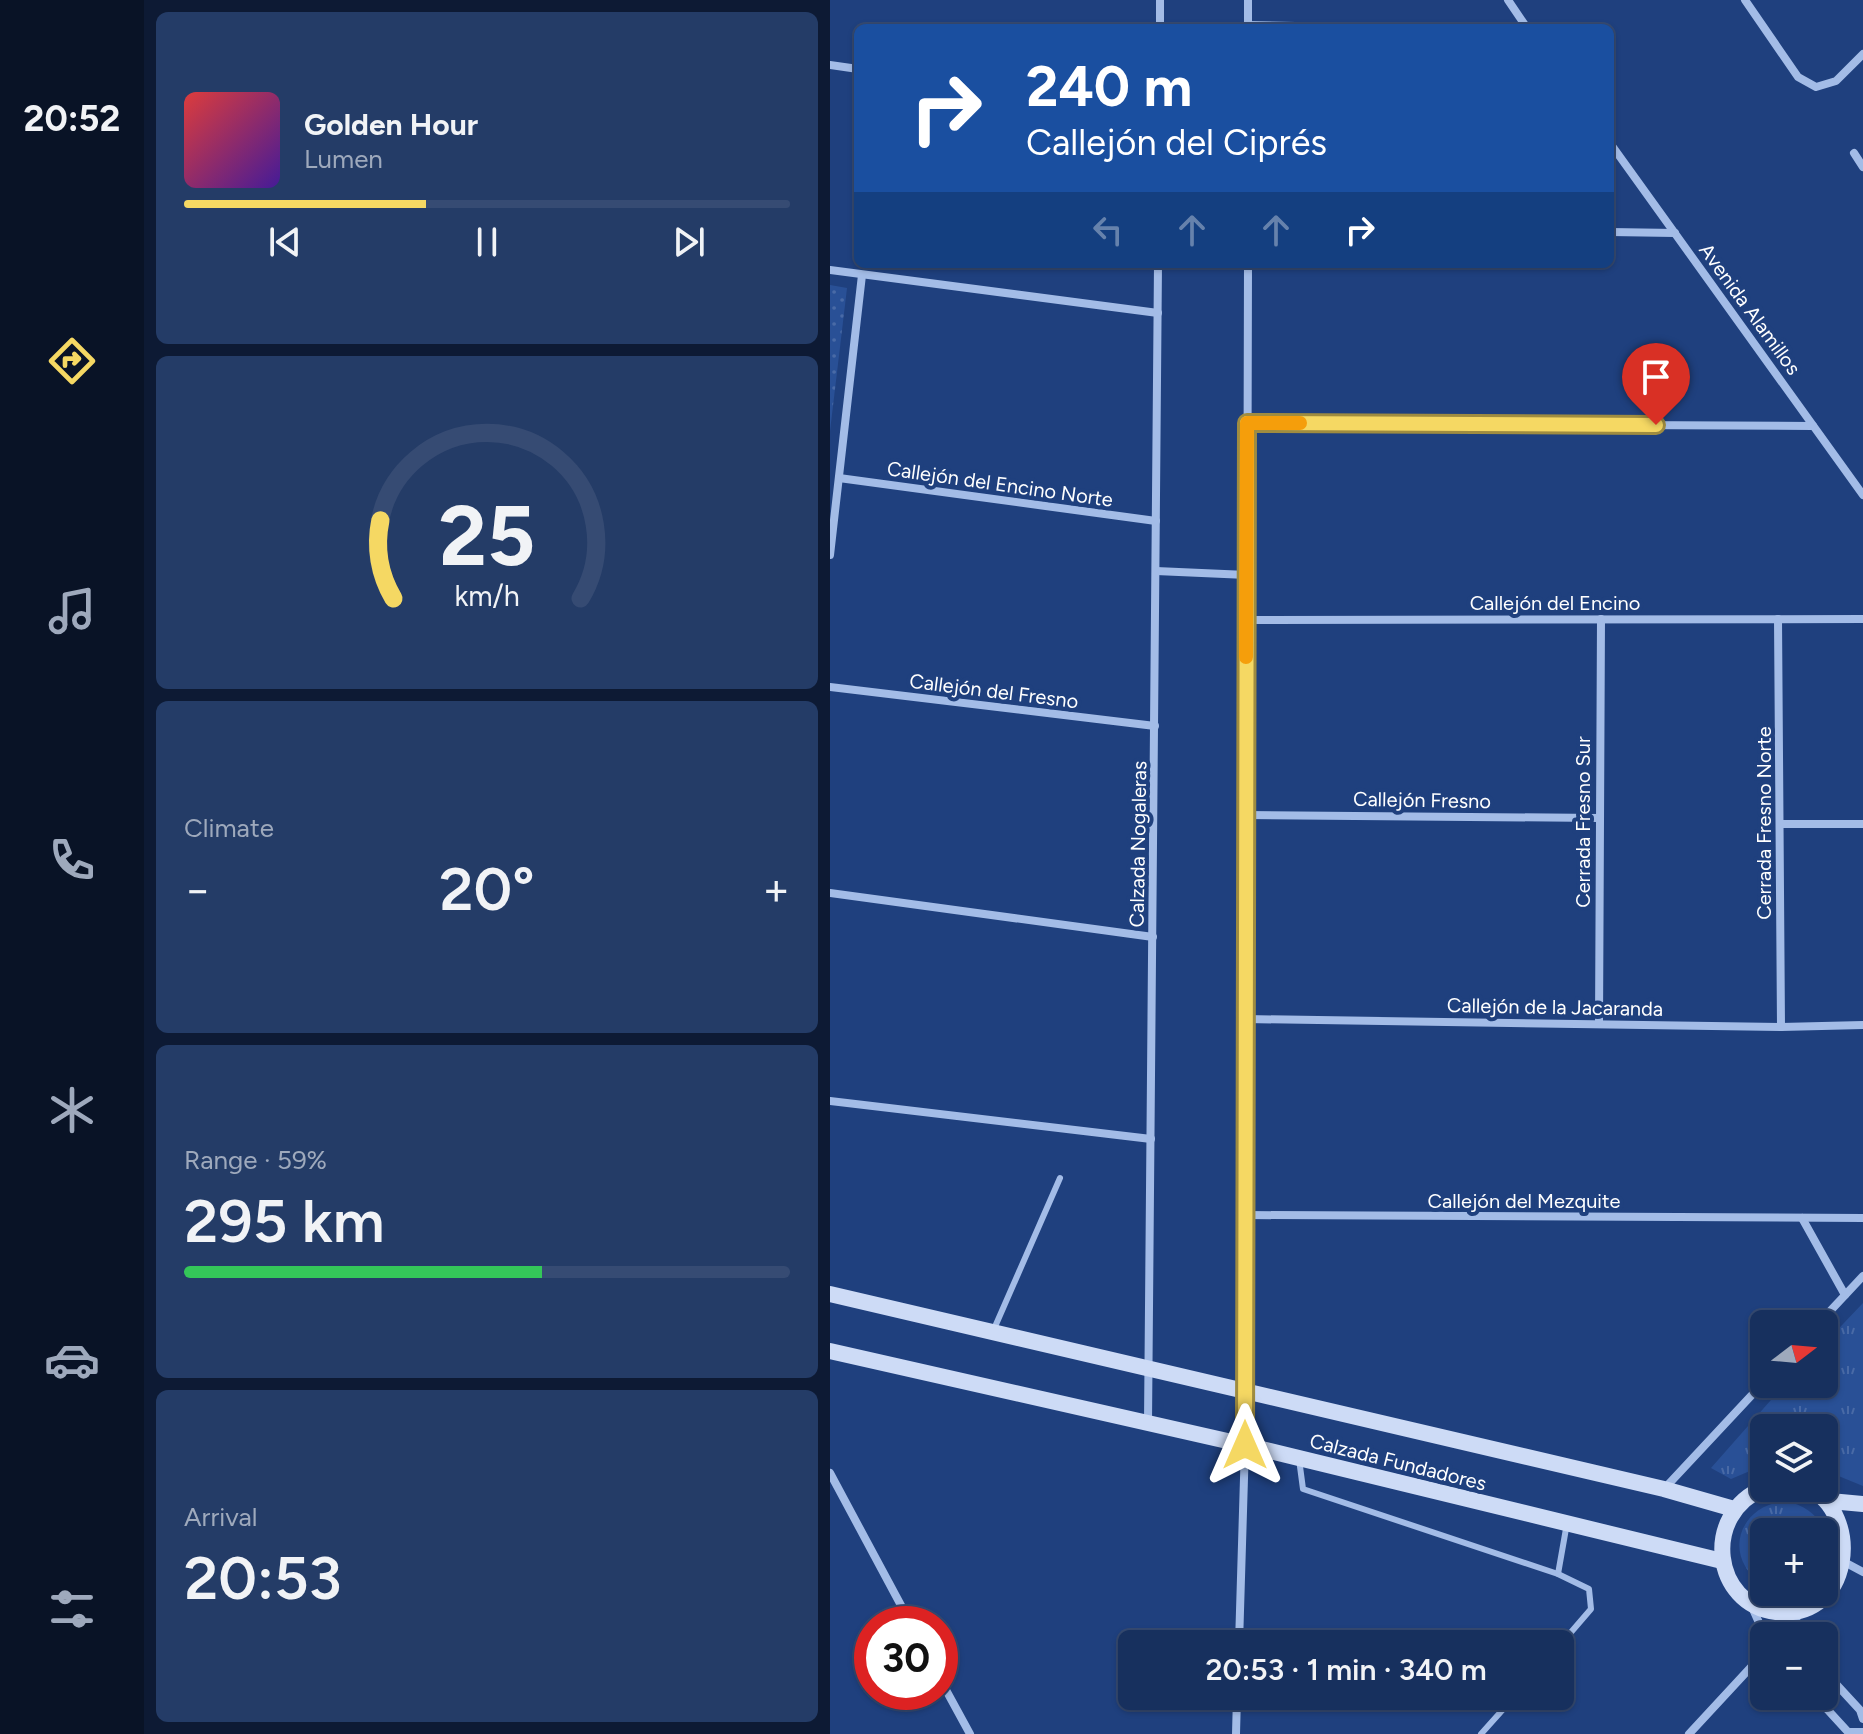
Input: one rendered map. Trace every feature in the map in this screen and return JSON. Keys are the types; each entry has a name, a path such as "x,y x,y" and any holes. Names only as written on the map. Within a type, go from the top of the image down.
{"main road":[{"name":"Calzada Fundadores","path":"830,1294 1664,1489 1734,1509"},
{"name":"Calzada Fundadores","path":"830,1351 1245,1445 1722,1561"},
{"path":"1750,1494 1734,1509 1725,1525 1721,1543 1722,1561 1732,1585 1750,1603"},
{"path":"1758,1606 1775,1612 1803,1611 1818,1604 1832,1594 1856,1560 1846,1525 1831,1502"},
{"path":"1838,1502 1863,1504"}],"street":[{"path":"1160,0 1160,24"},
{"path":"1248,0 1248,24"},
{"path":"1508,0 1524,24"},
{"path":"1745,0 1798,77 1816,87 1836,81 1863,54"},
{"path":"830,65 854,68"},
{"name":"Avenida Alamillos","path":"1614,149 1863,495"},
{"path":"1854,153 1863,167"},
{"path":"1614,232 1675,233"},
{"name":"Calzada Nogaleras","path":"1148,1423 1158,268"},
{"path":"1239,1630 1246,1391 1248,268"},
{"path":"830,270 1158,313"},
{"path":"830,555 862,275"},
{"path":"1247,423 1813,426"},
{"name":"Callejón del Encino Norte","path":"839,478 1156,521"},
{"path":"1156,571 1247,575"},
{"name":"Cerrada Fresno Sur","path":"1599,1024 1601,619"},
{"name":"Cerrada Fresno Norte","path":"1778,619 1781,1027"},
{"name":"Callejón del Encino","path":"1247,620 1863,619"},
{"name":"Callejón del Fresno","path":"830,687 1155,726"},
{"name":"Callejón Fresno","path":"1245,815 1599,818"},
{"path":"1780,824 1863,824"},
{"path":"830,893 1153,937"},
{"name":"Callejón de la Jacaranda","path":"1246,1019 1781,1027 1863,1025"},
{"path":"830,1101 1151,1139"},
{"name":"Callejón del Mezquite","path":"1246,1215 1863,1218"},
{"path":"1802,1218 1845,1295"},
{"path":"1831,1310 1863,1276"},
{"path":"1664,1489 1750,1397"},
{"path":"830,1473 901,1606"},
{"path":"1794,1622 1803,1611"},
{"path":"1775,1612 1780,1622"},
{"path":"1689,1734 1750,1668"},
{"path":"1838,1686 1860,1710 1863,1719"},
{"path":"957,1710 970,1734"},
{"path":"1236,1734 1237,1710"},
{"path":"1828,1710 1848,1732 1863,1732"}],"lane":[{"path":"992,1332 1060,1178"},
{"path":"1299,1459 1303,1489 1558,1574 1589,1589 1591,1609 1573,1630"},
{"path":"1558,1574 1567,1523"},
{"path":"1481,1734 1502,1710"}],"green space":[{"path":"830,285 847,288 830,431"},
{"path":"1863,1303 1863,1486 1838,1476 1838,1414 1759,1414 1773,1398 1838,1398 1838,1329"},
{"path":"1750,1424 1750,1471 1731,1479 1711,1468"},
{"path":"1782,1502 1797,1504 1817,1518 1751,1518 1770,1505"},
{"path":"1750,1519 1750,1572 1739,1548"}],"slow traffic":[{"path":"1246,657 1247,423 1300,423"}],"route":[{"path":"1245,1445 1247,423 1656,425"}]}
